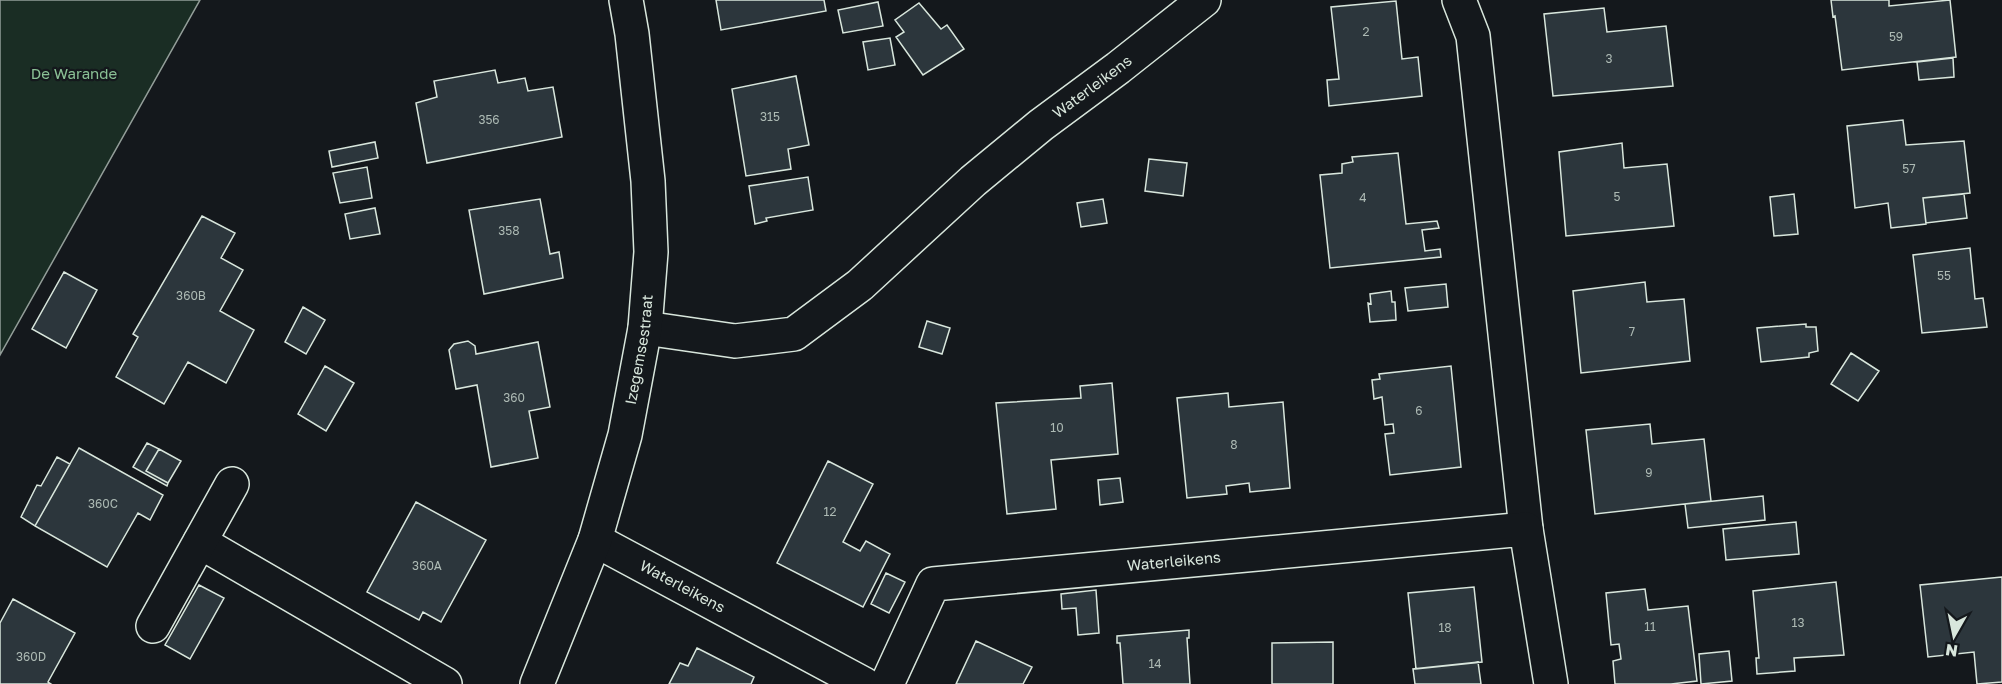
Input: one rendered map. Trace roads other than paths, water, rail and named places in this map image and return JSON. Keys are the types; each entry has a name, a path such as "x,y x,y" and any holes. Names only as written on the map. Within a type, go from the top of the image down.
{"street":[{"name":"Izegemsestraat","path":"537,684 595,540 625,435 645,328 651,252 648,181 632,34 626,0"},
{"name":"Waterleikens","path":"645,328 735,340 794,334 860,285 973,181 1041,125 1204,0"},
{"path":"1459,0 1473,36 1526,529 1551,684"},
{"path":"153,626 232,484"},
{"name":"Waterleikens","path":"886,684 933,584 1526,529"},
{"name":"Waterleikens","path":"595,540 864,684"},
{"path":"200,542 445,684"}],"park label":[{"name":"De Warande","path":"74,74"}]}
